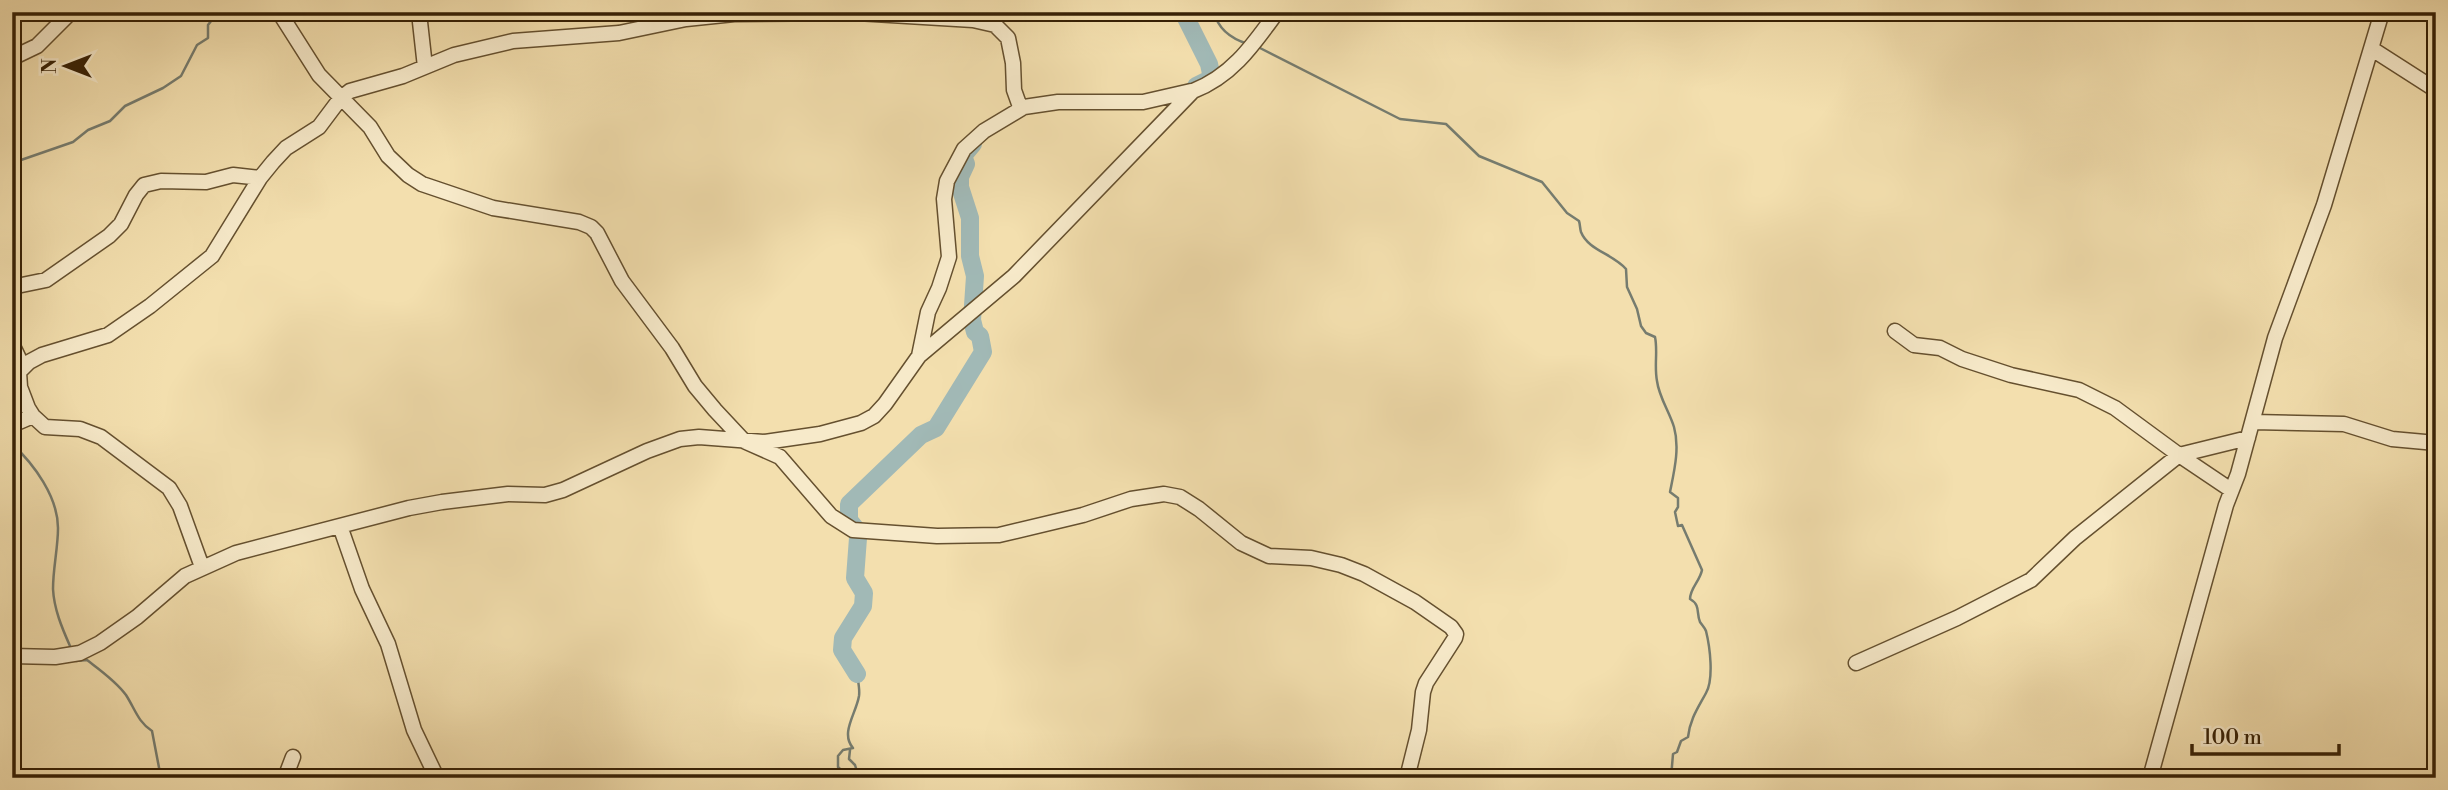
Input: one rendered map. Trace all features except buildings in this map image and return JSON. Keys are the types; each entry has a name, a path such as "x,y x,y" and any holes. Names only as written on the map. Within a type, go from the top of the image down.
{"street":[{"path":"12,58 37,47 71,12"},
{"path":"279,12 319,75 370,127 396,166 422,184 493,208 579,222 591,227 601,240 622,281 673,348 695,386 744,441 780,457 831,516 853,530 937,536 999,535 1083,515 1131,499 1164,494 1180,497 1241,543 1269,556 1283,559 1311,558 1341,565 1364,574 1415,602 1451,627 1456,634 1423,692 1419,730 1407,778"},
{"path":"422,12 419,22 425,67"},
{"path":"919,356 928,313 948,257 944,199 947,181 964,149 984,131 1024,107 1058,102 1143,102 1193,91 1210,84 1228,72 1245,54 1277,12"},
{"path":"2150,778 2275,338 2324,205 2382,12"},
{"path":"202,567 183,513 170,488 101,437 80,429 45,427 33,416 20,387 19,372 43,355 108,335 212,256 260,178 286,148 319,127 340,99 358,88 403,76 454,55 513,41 619,33 705,17 756,14 894,15 973,20 995,25 1007,38 1013,64 1014,90 1018,104 1024,107"},
{"path":"2372,49 2436,90"},
{"path":"12,656 55,657 80,653 137,618 186,576 236,553 442,502 508,494 545,495 563,490 647,451 680,439 699,437 765,442 861,423 874,416 885,404 919,356 1014,276 1193,91"},
{"path":"12,286 46,280 109,236 121,224 136,195 145,185 161,181 206,181 233,174 260,178"},
{"path":"1895,331 1914,345 1940,348 1962,359 2011,374 2080,390 2115,408 2179,456 2231,490"},
{"path":"12,345 23,367"},
{"path":"12,425 33,416"},
{"path":"2253,422 2344,424 2392,439 2436,443"},
{"path":"1856,663 1957,618 2031,580 2075,538 2179,456 2248,439"},
{"path":"340,526 362,589 388,643 414,730 437,778"},
{"path":"285,778 293,757"}],"waterway":[{"path":"12,174 21,160 73,142 88,130 110,121 125,106 181,76 197,45 208,38 208,25 218,12"},
{"path":"1186,12 1186,18 1209,64 1212,78 1196,86"},
{"path":"1214,12 1226,32 1248,44"},
{"path":"1258,47 1400,119 1446,124 1479,156 1542,182 1567,213 1579,221 1584,238 1626,269 1627,287 1641,326 1646,333 1655,337 1658,387 1676,435 1676,460 1670,492 1678,498 1675,512 1678,526 1682,525 1702,570 1690,599 1698,609 1710,654 1708,687 1692,719 1688,737 1681,741 1677,752 1673,754 1671,778"},
{"path":"857,674 842,650 843,638 863,606 864,593 855,578 858,538 857,530 849,520 849,504 921,435 936,428 983,352 980,336 975,332 972,320 975,276 970,256 970,218 960,187 960,177 966,164 963,156 973,144"},
{"path":"12,444 36,471 54,505 58,528 54,596 70,646"},
{"path":"76,661 87,660 113,680 126,695 140,719 152,731 161,778"},
{"path":"837,778 843,772 838,767 838,756 843,750 853,748 849,742 848,730 859,696 857,674"},
{"path":"850,750 849,759 855,765 859,778"}]}
